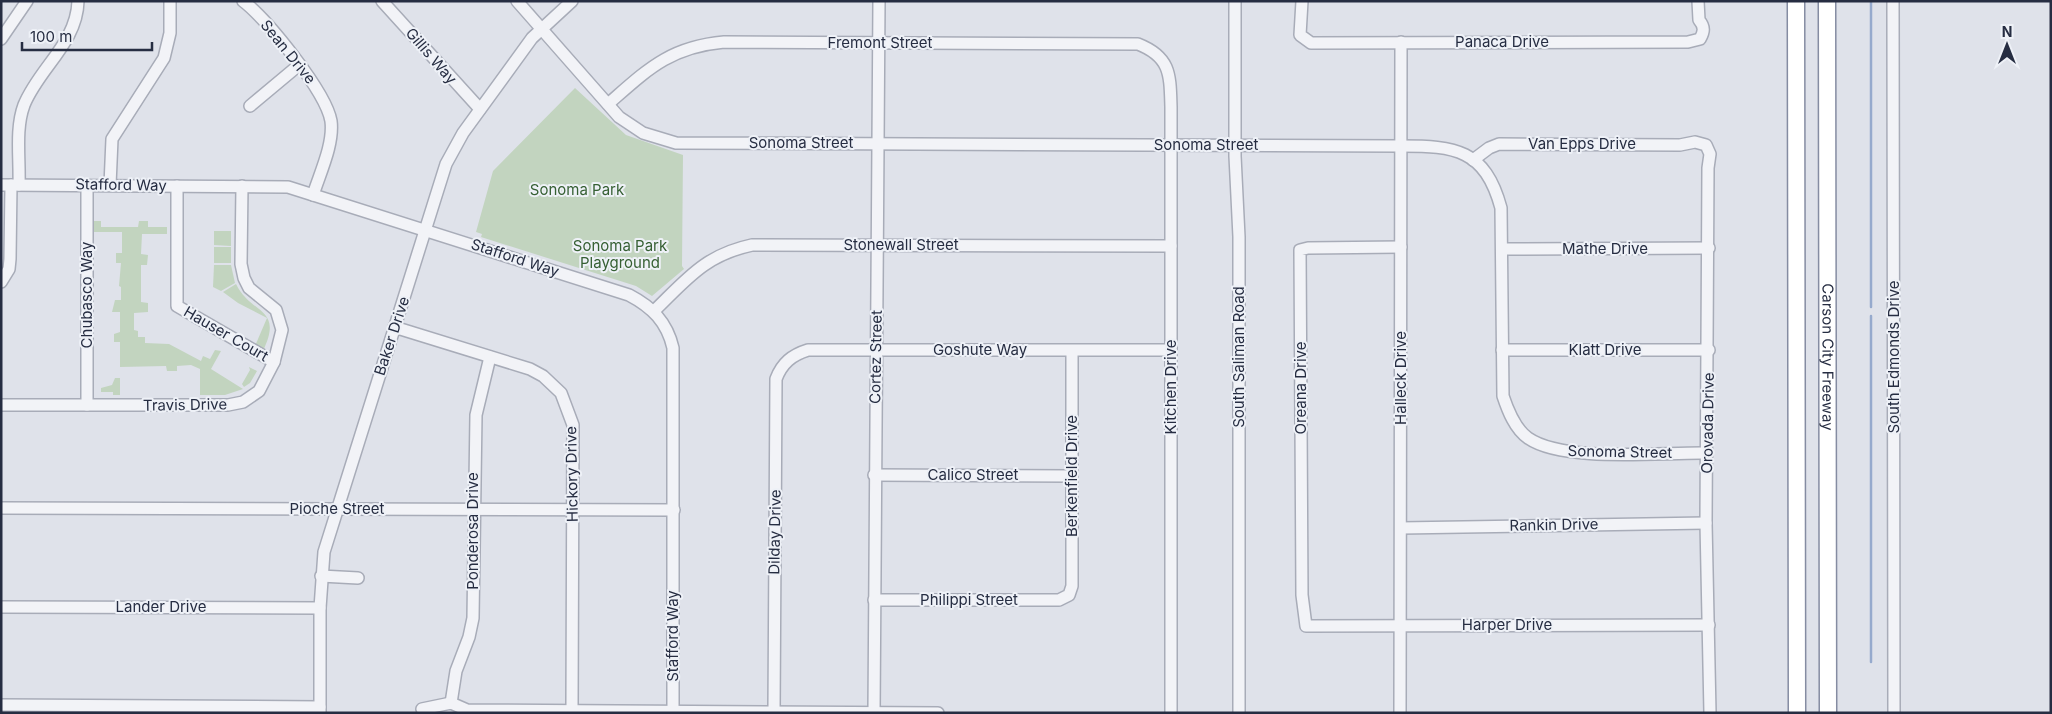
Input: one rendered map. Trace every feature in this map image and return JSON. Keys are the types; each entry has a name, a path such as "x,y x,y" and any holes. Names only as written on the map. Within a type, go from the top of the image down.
{"highway":[{"path":"1796,1 1797,713"},
{"name":"Carson City Freeway","path":"1827,1 1828,713"}],"street":[{"path":"1,39 27,1"},
{"path":"1,282 9,269 11,185 21,114 29,95 72,31 78,16 78,1"},
{"path":"110,185 112,139 164,58 170,33 170,1"},
{"name":"Sean Drive","path":"243,1 254,11 299,65 323,98 331,121 331,138 313,195"},
{"name":"Gillis Way","path":"382,1 480,109"},
{"name":"Sonoma Street","path":"517,1 628,125 643,133 676,143 1437,146 1454,149 1473,160 1486,172 1496,189 1501,208 1503,396 1511,418 1527,437 1543,446 1575,453 1707,453"},
{"name":"Baker Drive","path":"320,710 320,608 324,552 336,508 449,155 480,109 541,29 572,1"},
{"name":"Cortez Street","path":"874,712 874,475 878,245 879,1"},
{"name":"South Saliman Road","path":"1235,1 1235,145 1239,237 1239,713"},
{"name":"Panaca Drive","path":"1302,1 1300,35 1311,42 1688,42 1700,39 1704,32 1703,24 1699,20 1698,1"},
{"name":"South Edmonds Drive","path":"1893,1 1894,713"},
{"name":"Fremont Street","path":"608,104 646,70 668,56 700,44 724,42 1138,44 1154,51 1165,62"},
{"name":"Halleck Drive","path":"1400,713 1401,42"},
{"name":"Kitchen Drive","path":"1165,62 1170,75 1171,145 1172,713"},
{"path":"250,106 299,65"},
{"name":"Van Epps Drive","path":"1473,160 1489,148 1499,144 1680,145 1695,142"},
{"name":"Orovada Drive","path":"1695,142 1706,145 1710,154 1708,168 1709,350 1706,523 1710,713"},
{"name":"Stafford Way","path":"11,185 288,187 629,295 654,311 662,320 673,348 673,711"},
{"name":"Chubasco Way","path":"87,185 87,405"},
{"name":"Hauser Court","path":"177,186 177,306 274,362"},
{"name":"Travis Drive","path":"1,405 228,405 243,402 259,391 274,362 282,330 279,318 271,305 250,288 242,272 242,186"},
{"name":"Stonewall Street","path":"654,311 700,268 730,250 752,245 1171,246"},
{"name":"Oreana Drive","path":"1306,626 1302,595 1300,250 1308,248 1401,247"},
{"name":"Mathe Drive","path":"1502,249 1709,248"},
{"name":"Hickory Drive","path":"394,327 530,369 553,383 566,401 572,425 572,710"},
{"name":"Goshute Way","path":"790,358 808,350 1171,350"},
{"name":"Klatt Drive","path":"1502,350 1709,350"},
{"name":"Berkenfield Drive","path":"1063,599 1072,586 1072,351"},
{"name":"Ponderosa Drive","path":"451,703 456,671 470,637 473,618 473,509 476,416 490,356"},
{"name":"Dilday Drive","path":"774,712 776,379 779,370 790,358"},
{"name":"Calico Street","path":"874,475 1072,476"},
{"name":"Pioche Street","path":"1,508 674,510"},
{"name":"Rankin Drive","path":"1401,528 1706,523"},
{"path":"321,576 358,578"},
{"name":"Philippi Street","path":"874,600 1063,599"},
{"name":"Lander Drive","path":"1,607 320,608"},
{"name":"Harper Drive","path":"1306,626 1709,625"},
{"path":"422,708 451,703 467,710 938,713"},
{"path":"1,705 320,710"}],"green space":[{"name":"Sonoma Park","path":"575,88 626,135 683,155 682,266 684,269 652,296 636,286 481,237 482,234 476,232 493,171"},
{"path":"92,221 101,221 101,227 138,227 139,221 148,221 148,227 167,227 167,234 142,234 141,254 148,255 147,265 141,265 141,302 148,303 148,312 134,313 134,330 138,331 138,337 145,337 145,343 169,344 201,361 203,356 210,359 215,350 221,351 211,369 243,389 225,395 200,395 200,369 191,365 177,366 177,371 167,371 166,366 120,367 120,342 114,342 114,334 120,332 120,312 112,312 115,300 121,300 121,287 119,286 121,263 116,263 116,253 122,253 122,232 92,232"},
{"path":"214,231 231,231 231,246 214,245"},
{"path":"214,247 231,247 231,263 214,263"},
{"path":"214,265 231,265 235,283 221,291 213,287"},
{"path":"236,284 242,294 263,313 268,319 270,326 263,351 255,346 267,318 238,303 223,292"},
{"path":"249,367 257,371 250,383 244,387 242,384 250,370"},
{"path":"115,378 120,378 120,395 113,395 113,392 101,392 101,388 112,385"}],"waterway":[{"path":"1871,1 1871,307"},
{"path":"1871,316 1871,662"}],"park label":[{"name":"Sonoma Park Playground","path":"620,254"}]}
